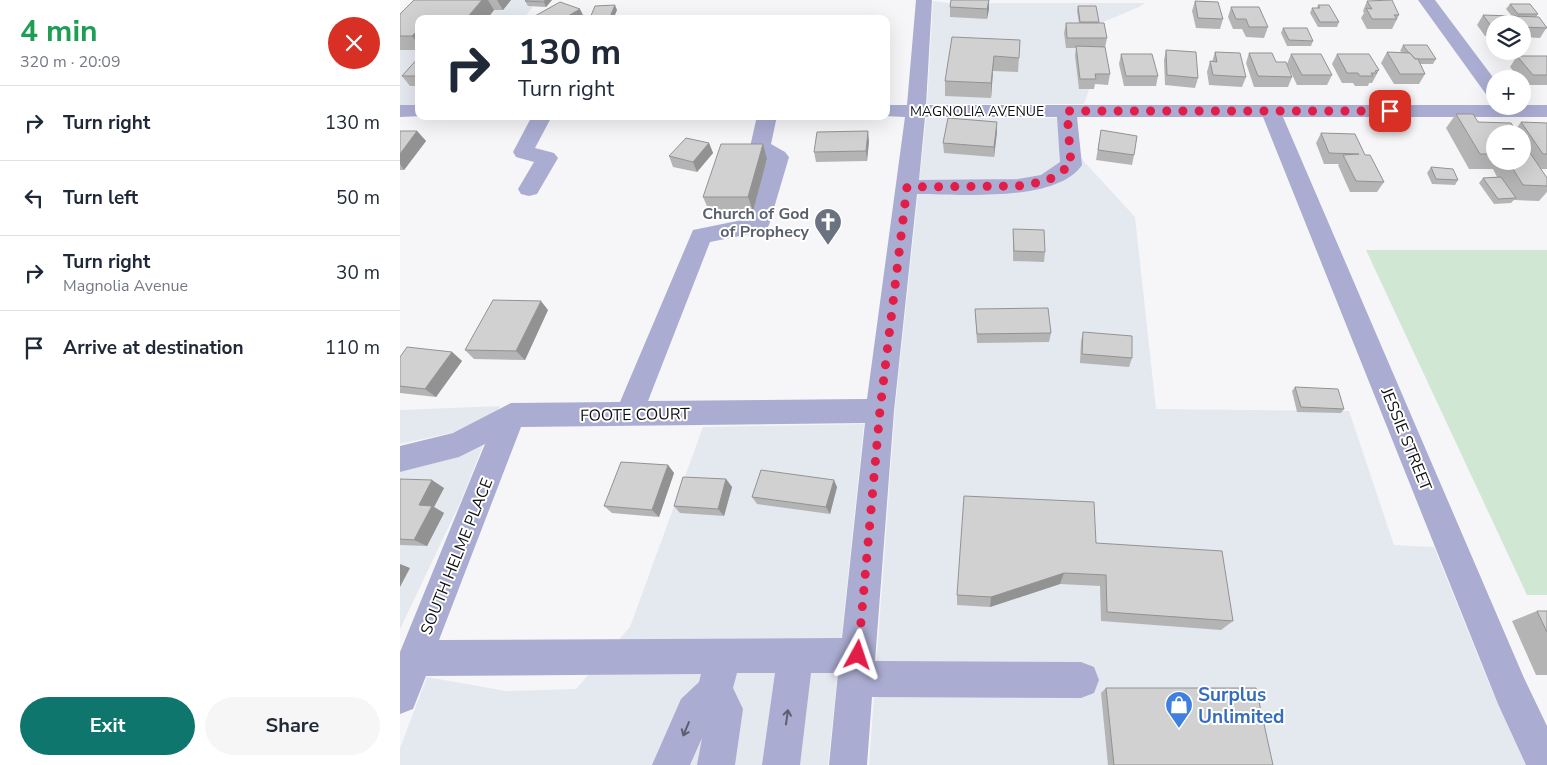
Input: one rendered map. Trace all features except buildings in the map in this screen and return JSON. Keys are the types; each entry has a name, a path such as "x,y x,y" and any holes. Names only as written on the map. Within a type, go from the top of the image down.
{"street":[{"path":"848,765 880,410 916,111 924,0"},
{"path":"1426,0 1486,81"},
{"name":"MAGNOLIA AVENUE","path":"890,111 1271,111 1486,108"},
{"name":"MAGNOLIA AVENUE","path":"1531,110 1547,111"},
{"path":"400,111 415,111"},
{"path":"907,187 1018,186 1047,181 1071,165 1067,111"},
{"name":"JESSIE STREET","path":"1271,111 1511,692 1546,765"},
{"path":"529,188 547,158 523,152 540,120"},
{"path":"629,414 701,236 757,226 778,157 760,147 766,120"},
{"name":"FOOTE COURT","path":"400,459 459,444 511,416 880,410"},
{"name":"SOUTH HELME PLACE","path":"400,696 511,416"},
{"path":"671,765 694,712 714,692 723,656"},
{"path":"781,765 795,656"},
{"path":"415,658 795,656 857,667 1081,680"},
{"path":"714,692 725,709 716,765"}],"shaded area":[{"path":"433,0 538,0 526,15 419,15"},
{"path":"933,1 949,3 1145,3 1089,28 1102,52 1084,104 927,104"},
{"path":"415,19 415,105 400,105 400,35"},
{"path":"926,118 1078,118 1067,143 1135,217 1156,409 1349,411 1394,545 1434,547 1493,693 1526,765 869,765 895,409"},
{"path":"500,406 498,410 459,431 400,444 400,410"},
{"path":"864,424 828,765 400,765 400,748 427,677 506,691 576,689 630,627 703,427"},
{"path":"484,443 460,503 400,629 400,472 455,458"}],"green space":[{"path":"1366,250 1547,250 1547,595 1527,595"}],"place":[{"name":"Church of God of Prophecy","path":"828,246"},
{"name":"Surplus Unlimited","path":"1179,729"}],"route":[{"path":"858,655 880,410 907,187 1018,186 1047,181 1071,165 1067,111 1390,111"}]}
